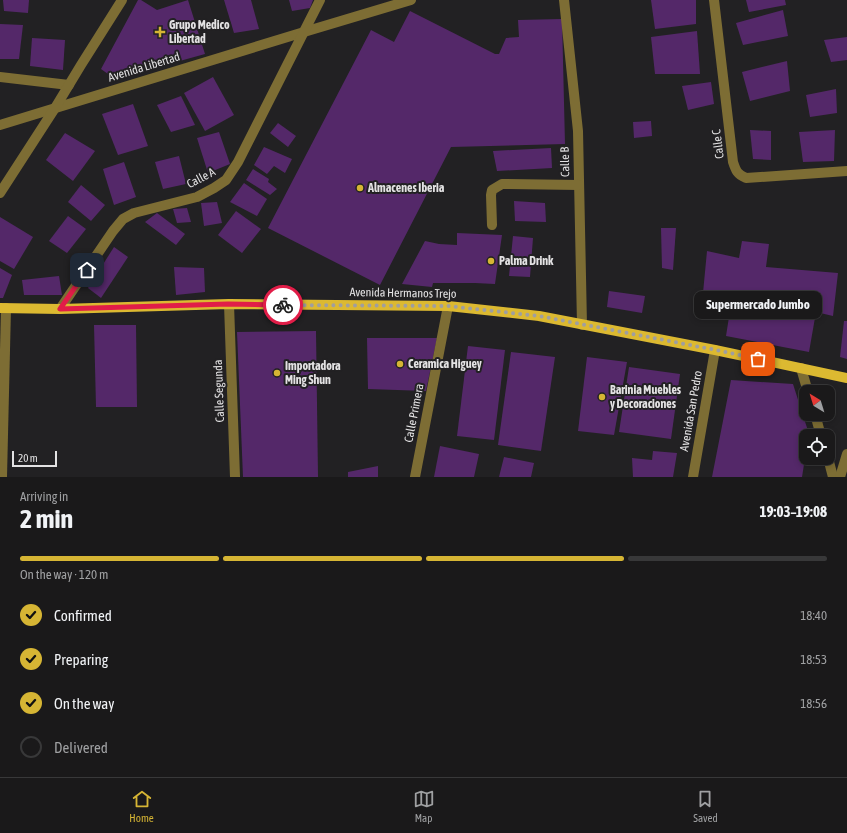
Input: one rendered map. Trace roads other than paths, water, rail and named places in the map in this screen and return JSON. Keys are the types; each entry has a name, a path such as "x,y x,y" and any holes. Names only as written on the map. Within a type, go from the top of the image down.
{"main road":[{"name":"Avenida Hermanos Trejo","path":"3,308 60,309 228,304 448,306 539,316 716,350 847,378"}],"street":[{"path":"0,193 70,85 122,0"},
{"name":"Calle A","path":"60,309 123,219 134,213 197,197 226,180 238,162 320,0"},
{"name":"Avenida Libertad","path":"0,125 411,0"},
{"name":"Calle B","path":"564,0 578,131 582,324"},
{"name":"Calle C","path":"714,0 733,162 736,171 746,178 847,171"},
{"path":"0,77 70,85"},
{"path":"492,226 492,190 502,184 579,185"},
{"name":"Calle Segunda","path":"228,304 235,477"},
{"name":"Calle Primera","path":"415,477 448,306"},
{"path":"2,477 3,308"},
{"name":"Avenida San Pedro","path":"693,477 716,350"},
{"path":"802,368 806,385"},
{"path":"840,477 847,454"},
{"path":"830,465 833,477"}],"place":[{"name":"Grupo Medico Libertad","path":"160,32"},
{"name":"Almacenes Iberia","path":"360,188"},
{"name":"Palma Drink","path":"491,261"},
{"name":"Supermercado Jumbo","path":"758,359"},
{"name":"Ceramica Higuey","path":"400,364"},
{"name":"Importadora Ming Shun","path":"277,373"},
{"name":"Barinia Muebles y Decoraciones","path":"602,397"}]}
